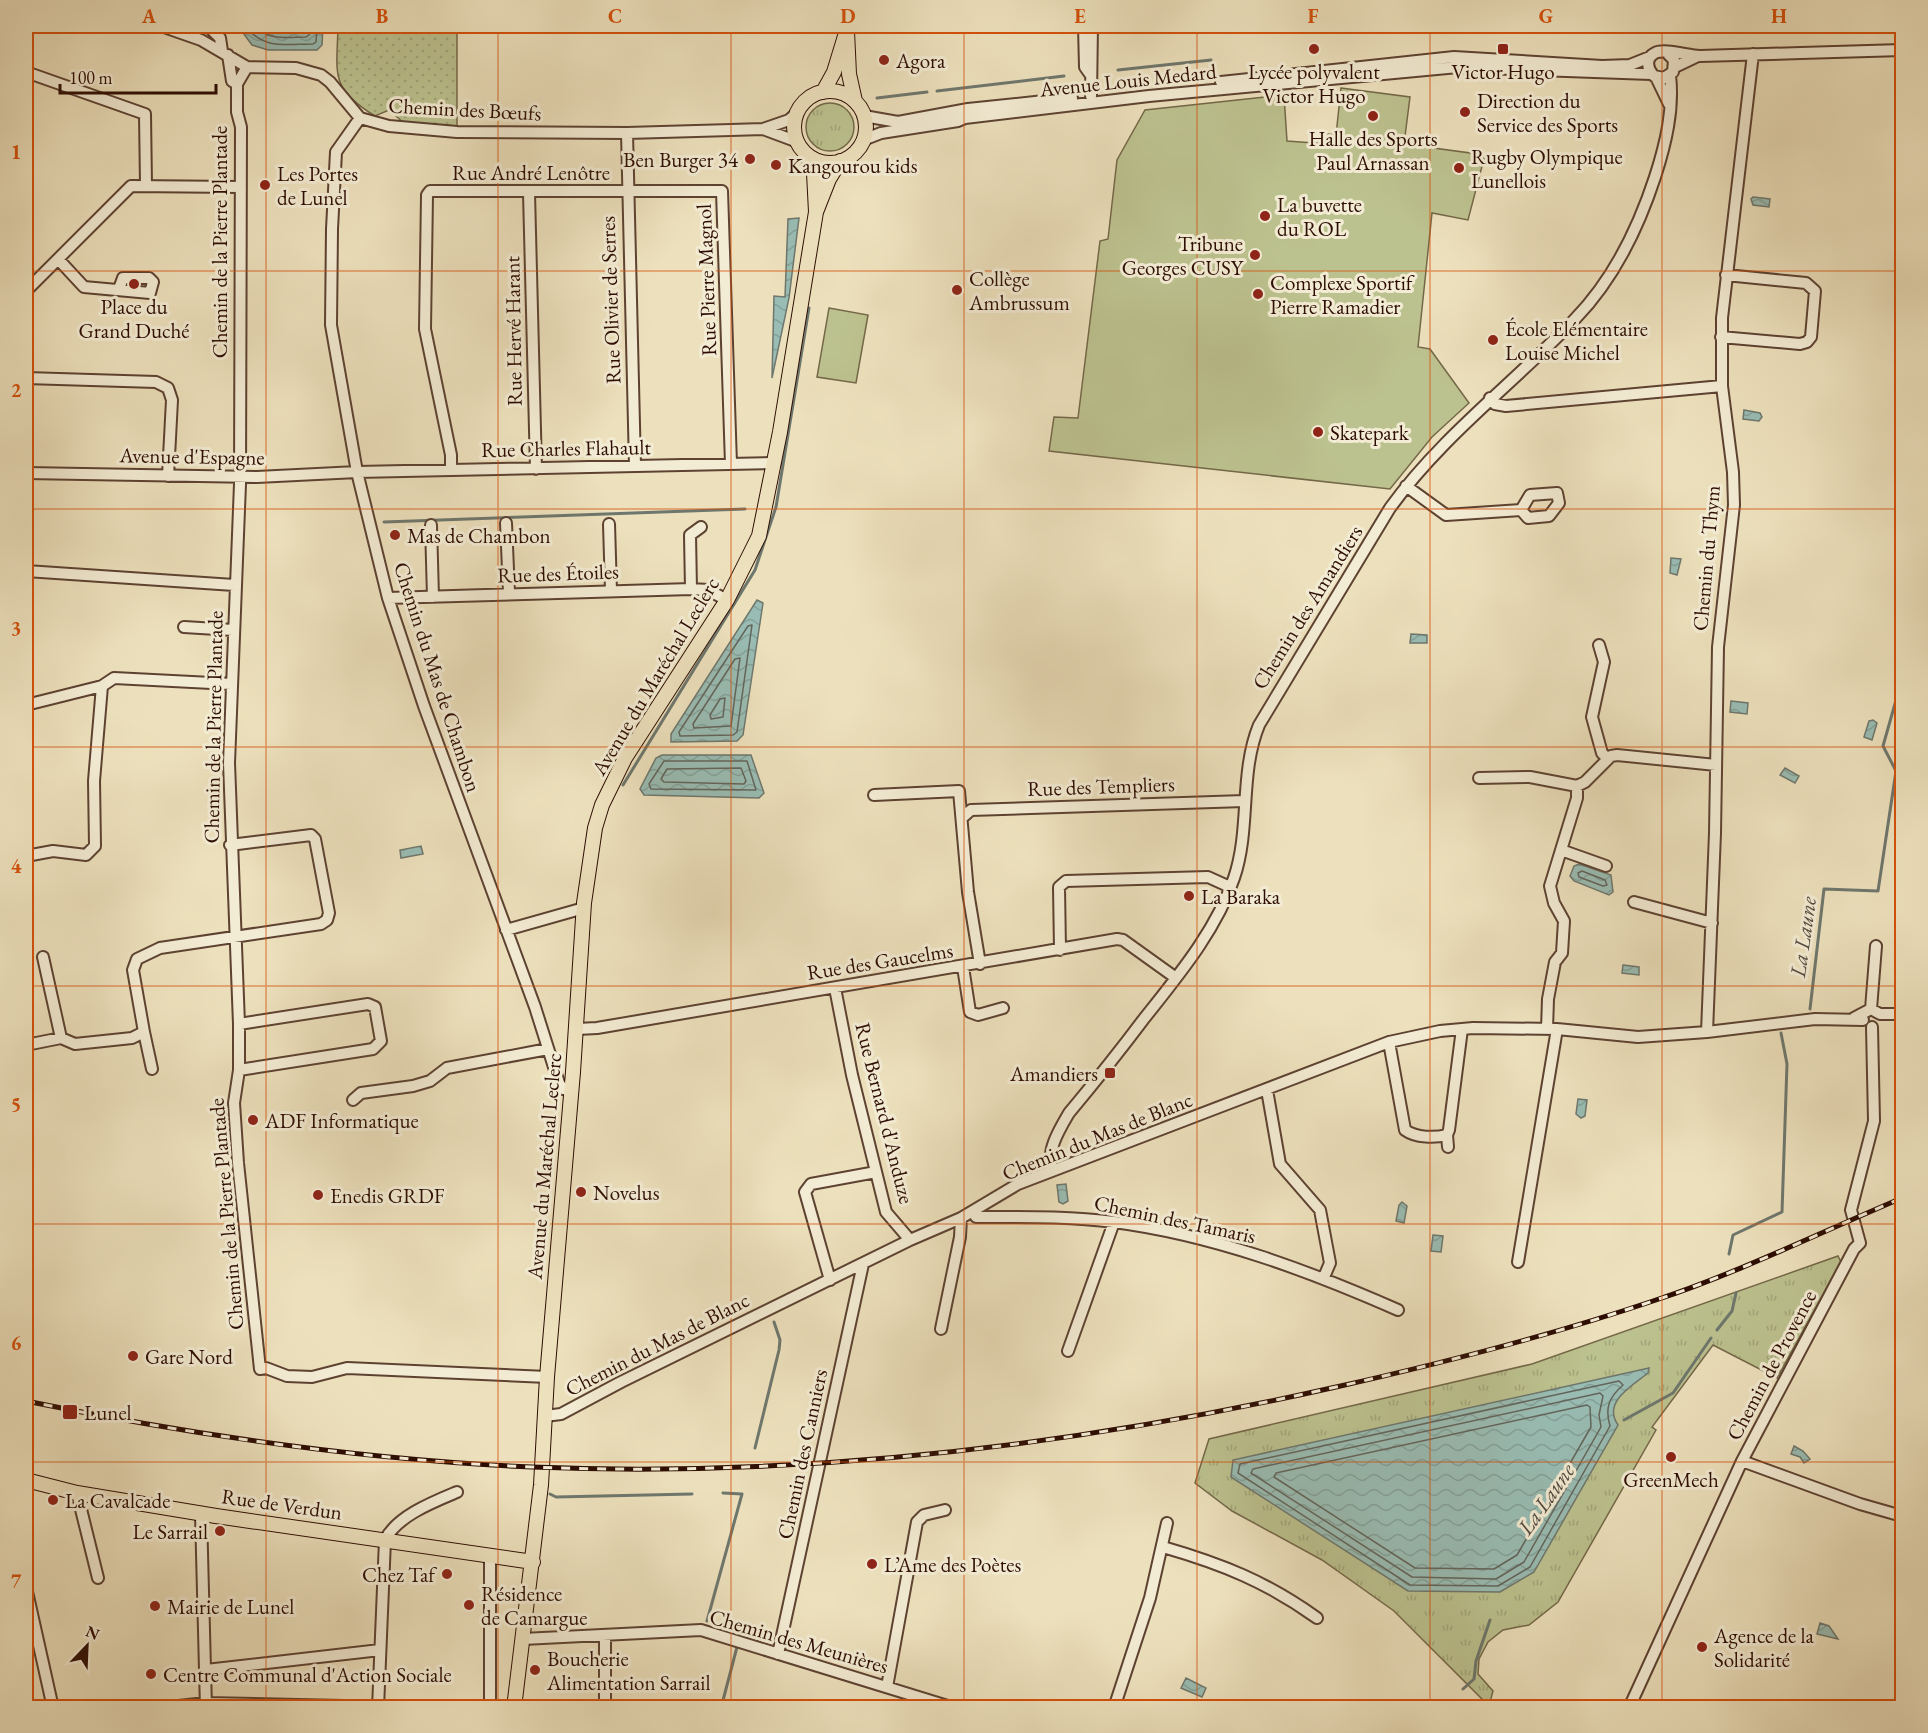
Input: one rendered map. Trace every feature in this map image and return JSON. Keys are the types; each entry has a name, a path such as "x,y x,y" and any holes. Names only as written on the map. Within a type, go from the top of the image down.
{"main road":[{"path":"823,92 834,72 847,28"},
{"path":"847,28 849,74 855,101 864,116 863,140 857,151 840,161 821,161 807,155 798,142 795,124 798,112 805,101 823,92 844,94 855,101"},
{"name":"Avenue du Maréchal Leclerc","path":"514,1707 533,1562 543,1455 547,1377 577,1029 589,858 602,805 625,758 655,707 727,600 759,536 775,463 816,212 814,173 807,155"},
{"name":"Avenue du Maréchal Leclerc","path":"816,212 829,179 840,161"},
{"name":"Rue de Verdun","path":"26,1480 77,1493 201,1514 533,1562"}],"street":[{"path":"161,26 179,28 247,67 237,84"},
{"path":"194,37 203,26"},
{"path":"208,26 220,38 225,53"},
{"path":"1084,26 1085,67 1090,74"},
{"path":"1091,96 1092,26"},
{"path":"1669,104 1648,68 1650,57 1660,51 1668,54 1698,56 1902,50"},
{"name":"Chemin de la Pierre Plantade","path":"225,53 232,81 237,84 237,112 241,127 239,478 231,684 230,845 239,1024 239,1070 234,1103 238,1163 260,1369 266,1368 287,1376 312,1377 347,1368 547,1377"},
{"path":"1668,54 1672,71"},
{"name":"Chemin du Thym","path":"1707,1032 1712,923 1718,647 1734,505 1734,472 1722,386 1722,337 1726,275 1753,54"},
{"path":"1654,76 1664,78 1698,56"},
{"name":"Avenue Louis Medard","path":"864,116 898,122 968,109 1454,57 1602,66 1630,65 1650,57"},
{"name":"Chemin des Bœufs","path":"247,67 296,68 321,75 330,82 360,118 389,126 457,132 627,133 763,129 789,120 798,112"},
{"name":"Avenue Louis Medard","path":"863,140 881,133 965,118 1149,96 1458,67 1654,76"},
{"name":"Chemin des Amandiers","path":"1052,1170 1050,1163 1056,1135 1069,1113 1176,978 1216,917 1230,887 1240,852 1251,745 1270,703 1406,486 1490,399 1576,318 1620,258 1636,228 1664,148 1669,104 1673,94 1672,71"},
{"path":"26,72 145,114 146,186"},
{"name":"Chemin du Mas de Chambon","path":"360,118 336,152 331,325 357,472 388,598 424,706 535,1007 559,1083 563,1089 571,1091"},
{"name":"Chemin des Bœufs","path":"763,129 798,142"},
{"name":"Rue Olivier de Serres","path":"627,133 626,191 635,466"},
{"path":"26,291 132,186 240,187"},
{"name":"Rue Pierre Magnol","path":"626,191 718,190 723,193 731,464"},
{"name":"Rue André Lenôtre","path":"451,470 451,455 425,328 427,195 430,191 529,193 626,191"},
{"name":"Rue Hervé Harant","path":"529,193 536,469"},
{"path":"58,259 84,287 119,289"},
{"path":"1722,337 1800,344 1807,342 1810,337 1815,291 1806,284 1726,275"},
{"path":"26,378 156,382 168,388 172,400 168,476"},
{"path":"1490,399 1495,404 1506,406 1722,386"},
{"name":"Rue Charles Flahault","path":"357,472 775,463"},
{"name":"Avenue d'Espagne","path":"26,474 239,478 357,472"},
{"path":"1406,486 1446,515 1521,510"},
{"path":"506,523 510,593"},
{"path":"609,524 611,591"},
{"path":"431,525 433,597"},
{"path":"691,589 690,535 701,527"},
{"path":"26,571 234,585"},
{"name":"Rue des Étoiles","path":"388,598 691,589 708,590 727,600"},
{"path":"184,627 233,630"},
{"path":"1599,645 1604,662 1592,717 1602,753 1608,759"},
{"path":"26,705 102,686 114,678 231,684"},
{"path":"26,856 53,851 86,855 95,846 94,781 102,686"},
{"path":"1479,778 1530,777 1577,786 1585,782 1608,759 1617,755 1716,765"},
{"path":"1518,1262 1552,1029 1548,999 1555,962 1562,953 1564,921 1554,903 1550,886 1577,798 1577,786"},
{"path":"874,795 959,791 968,892 980,964"},
{"name":"Rue des Templiers","path":"963,817 971,810 1244,801"},
{"path":"152,1069 133,970 137,959 160,948 321,924 327,920 329,913 315,839 311,835 230,845"},
{"path":"1561,850 1606,866"},
{"path":"1060,950 1059,887 1066,881 1208,877 1230,887"},
{"path":"1634,902 1712,923"},
{"path":"506,930 579,907 584,908"},
{"name":"Rue des Gaucelms","path":"577,1029 597,1028 1123,940 1176,978"},
{"name":"Chemin de Provence","path":"1629,1707 1742,1461 1854,1249 1860,1243 1851,1210 1874,1121 1869,1018 1876,946"},
{"path":"43,957 61,1038"},
{"path":"963,967 970,1012 978,1016 1003,1008"},
{"name":"Rue Bernard d'Anduze","path":"835,988 852,1075 886,1212 910,1240"},
{"path":"239,1024 368,1004 375,1008 381,1041 373,1049 239,1070"},
{"path":"1869,1018 1898,1015"},
{"name":"Chemin du Mas de Blanc","path":"545,1416 561,1414 863,1263 961,1218 1018,1184 1389,1042 1462,1029 1552,1029 1638,1037 1707,1032 1815,1019 1869,1018"},
{"path":"1448,1148 1447,1135 1462,1029"},
{"path":"26,1045 61,1038 75,1044 132,1038 144,1032"},
{"path":"1389,1042 1405,1130 1412,1135 1447,1135"},
{"path":"353,1100 361,1093 413,1086 430,1081 447,1068 548,1049"},
{"path":"1267,1090 1280,1164 1320,1210 1330,1263 1324,1277"},
{"path":"830,1280 805,1192 811,1184 876,1172"},
{"name":"Chemin des Tamaris","path":"973,1212 976,1217 1114,1222 1236,1248 1324,1277 1398,1310"},
{"path":"941,1329 960,1237 961,1218"},
{"path":"1068,1351 1114,1222"},
{"name":"Chemin des Canniers","path":"778,1654 863,1263"},
{"path":"1742,1461 1860,1504 1902,1516"},
{"path":"378,1707 385,1540 403,1520 457,1492"},
{"path":"77,1493 99,1578"},
{"path":"887,1687 917,1522 924,1515 945,1510"},
{"path":"201,1514 206,1705"},
{"path":"1114,1707 1163,1547 1167,1523"},
{"path":"1163,1547 1206,1559 1265,1584 1317,1618"},
{"path":"490,1555 490,1707"},
{"path":"26,1587 29,1617 53,1707"},
{"name":"Chemin des Meunières","path":"523,1638 701,1630 954,1707"},
{"path":"605,1635 605,1707"},
{"path":"206,1670 380,1650"},
{"path":"160,1707 206,1705 435,1707"}],"green space":[{"path":"338,26 457,26 457,126 404,123 389,110 375,116 360,106 343,88 339,78 337,68"},
{"name":"Complexe Sportif Pierre Ramadier","path":"1341,88 1410,97 1404,144 1485,155 1468,220 1432,213 1418,347 1430,349 1469,403 1432,437 1390,489 1049,451 1054,417 1078,418 1100,241 1108,239 1117,160 1145,110 1284,95 1287,141 1327,144 1328,134 1336,135"},
{"path":"825,103 835,103 847,110 854,122 854,132 847,144 835,151 825,151 810,140 806,132 806,122 817,107"},
{"path":"829,308 868,315 856,383 817,377"},
{"path":"1838,1256 1841,1262 1777,1378 1713,1345 1652,1427 1656,1430 1558,1602 1529,1625 1503,1630 1488,1642 1479,1659 1478,1674 1493,1691 1489,1706 1394,1611 1322,1560 1232,1511 1195,1483 1209,1439 1532,1364"}],"water":[{"path":"238,26 323,26 322,45 317,50 268,50 252,45"},
{"path":"1753,197 1770,199 1769,207 1753,205 1751,199"},
{"path":"799,218 789,298 772,378 774,296 785,297 788,219"},
{"path":"1744,410 1760,413 1762,417 1759,421 1743,419"},
{"path":"1671,558 1681,559 1677,575 1670,573"},
{"path":"757,600 763,603 743,735 737,741 671,742 671,734"},
{"path":"1411,634 1427,635 1427,643 1410,643"},
{"path":"1731,701 1748,703 1747,714 1730,712"},
{"path":"1873,720 1877,723 1872,740 1864,737 1869,721"},
{"path":"662,755 751,755 764,793 759,798 644,795 640,789 656,758"},
{"path":"1785,768 1799,776 1795,783 1780,775"},
{"path":"421,846 423,854 401,858 400,850"},
{"path":"1579,864 1611,875 1613,892 1609,895 1574,881 1570,876 1574,866"},
{"path":"1623,965 1639,967 1639,975 1622,973"},
{"path":"1578,1099 1587,1100 1585,1116 1581,1118 1576,1114"},
{"path":"1066,1184 1068,1201 1063,1204 1059,1202 1057,1185"},
{"path":"1402,1202 1407,1206 1404,1223 1396,1221 1399,1205"},
{"path":"1433,1235 1443,1236 1441,1252 1431,1251"},
{"path":"1649,1368 1648,1373 1627,1389 1616,1402 1614,1417 1618,1425 1534,1572 1500,1592 1408,1591 1231,1477 1233,1460"},
{"path":"1794,1446 1810,1459 1804,1463 1800,1457 1791,1454"},
{"path":"1820,1623 1829,1626 1838,1639 1817,1634"},
{"path":"1186,1678 1206,1688 1202,1697 1181,1688"}],"waterway":[{"name":"La Laune","path":"1899,26 1897,34 1902,34"},
{"path":"1118,70 1211,60"},
{"path":"937,91 1064,76"},
{"path":"877,98 927,92"},
{"path":"623,785 755,570 776,507 809,308"},
{"path":"384,522 745,509"},
{"name":"La Laune","path":"1810,1009 1824,889 1878,891 1896,771 1883,746 1902,679"},
{"name":"La Laune","path":"1729,1254 1733,1235 1782,1212 1787,1064 1781,1033"},
{"name":"La Laune","path":"1717,1330 1732,1311 1736,1293"},
{"path":"755,1448 779,1350 780,1340 774,1322"},
{"name":"La Laune","path":"1624,1420 1673,1393 1711,1338"},
{"path":"707,1621 742,1494 723,1493"},
{"path":"550,1494 556,1497 692,1494"},
{"name":"La Laune","path":"1463,1689 1474,1679 1476,1661 1490,1620"},
{"path":"721,1708 737,1647"}],"railway":[{"path":"26,1401 214,1435 341,1452 468,1464 634,1469 735,1467 836,1462 937,1453 1138,1426 1237,1408 1376,1378 1496,1348 1575,1326 1685,1290 1902,1198"}],"place":[{"name":"Lycée polyvalent Victor Hugo","path":"1314,49"},
{"name":"Victor Hugo","path":"1503,49"},
{"name":"Agora","path":"884,60"},
{"name":"Direction du Service des Sports","path":"1465,112"},
{"name":"Halle des Sports Paul Arnassan","path":"1373,116"},
{"name":"Ben Burger 34","path":"750,159"},
{"name":"Kangourou kids","path":"776,165"},
{"name":"Rugby Olympique Lunellois","path":"1459,168"},
{"name":"Les Portes de Lunel","path":"265,185"},
{"name":"La buvette du ROL","path":"1265,216"},
{"name":"Tribune Georges CUSY","path":"1255,255"},
{"name":"Place du Grand Duché","path":"134,284"},
{"name":"Collège Ambrussum","path":"957,290"},
{"name":"Complexe Sportif Pierre Ramadier","path":"1258,294"},
{"name":"École Elémentaire Louise Michel","path":"1493,340"},
{"name":"Skatepark","path":"1318,432"},
{"name":"Mas de Chambon","path":"395,535"},
{"name":"La Baraka","path":"1189,896"},
{"name":"Amandiers","path":"1110,1073"},
{"name":"ADF Informatique","path":"253,1120"},
{"name":"Novelus","path":"581,1192"},
{"name":"Enedis GRDF","path":"318,1195"},
{"name":"Gare Nord","path":"133,1356"},
{"name":"Lunel","path":"70,1412"},
{"name":"GreenMech","path":"1671,1457"},
{"name":"La Cavalcade","path":"53,1500"},
{"name":"Le Sarrail","path":"220,1531"},
{"name":"L’Ame des Poètes","path":"872,1564"},
{"name":"Chez Taf","path":"447,1574"},
{"name":"Résidence de Camargue","path":"469,1605"},
{"name":"Mairie de Lunel","path":"155,1606"},
{"name":"Agence de la Solidarité","path":"1702,1647"},
{"name":"Boucherie Alimentation Sarrail","path":"535,1670"},
{"name":"Centre Communal d'Action Sociale","path":"151,1674"}]}
